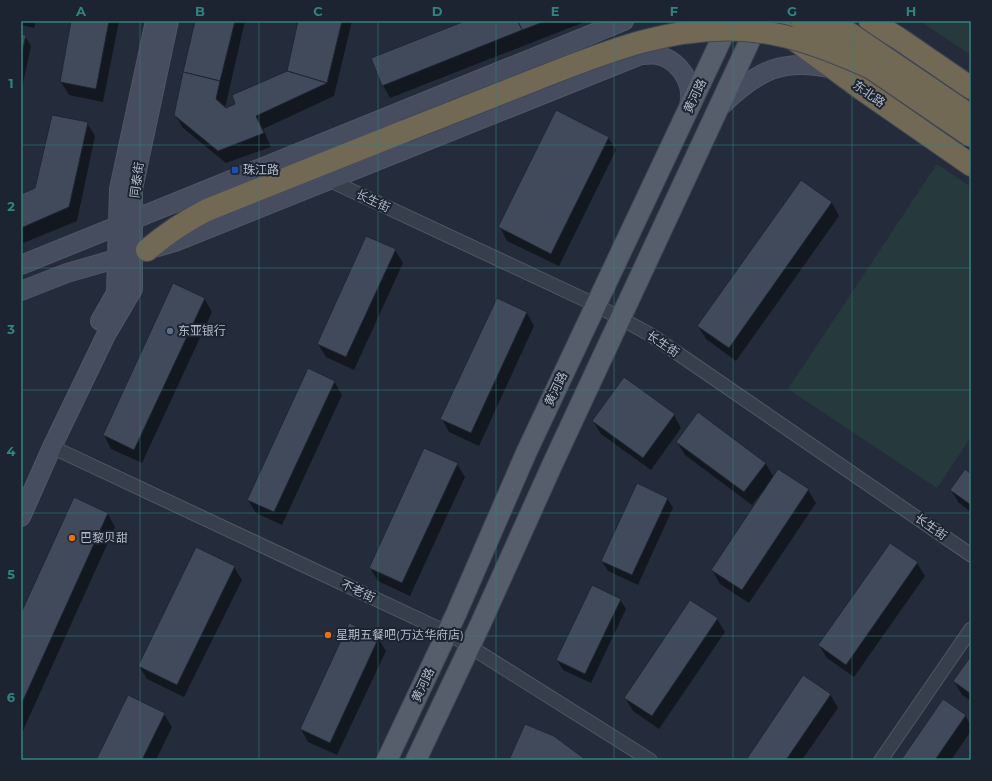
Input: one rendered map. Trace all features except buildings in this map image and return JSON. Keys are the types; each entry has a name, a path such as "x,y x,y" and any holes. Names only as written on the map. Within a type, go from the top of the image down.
{"highway":[{"name":"东北路","path":"769,21 907,121 964,160"},
{"name":"东北路","path":"802,21 971,135"},
{"path":"831,21 971,116"},
{"path":"870,21 971,88"},
{"path":"133,254 185,221 207,210 604,52 642,40 712,30 737,30 771,34 805,42 839,53 876,70"},
{"path":"907,121 943,69"},
{"path":"964,160 971,135"}],"main road":[{"name":"同泰街","path":"21,517 52,447 106,335 100,321 116,293 133,254 119,189 155,21"},
{"name":"同泰街","path":"126,222 169,21"},
{"path":"21,264 624,21"},
{"path":"627,21 641,55"},
{"name":"黄河路","path":"387,760 448,633 527,451 730,21"},
{"path":"416,760 759,21"},
{"path":"21,291 67,273 175,242 641,55 658,55 671,61 682,71 688,81 690,93 689,109"},
{"path":"719,108 738,89 758,76 777,67 796,64 836,70"}],"street":[{"name":"长生街","path":"329,180 596,305 651,335 971,555"},
{"name":"不老街","path":"52,447 448,633 650,760"},
{"path":"881,760 971,629"}],"green space":[{"path":"920,21 971,21 971,55"},
{"path":"937,164 971,187 971,437 937,488 788,389"}],"place":[{"name":"珠江路","path":"235,170"},
{"name":"东亚银行","path":"170,331"},
{"name":"巴黎贝甜","path":"72,538"},
{"name":"星期五餐吧(万达华府店)","path":"328,635"}]}
